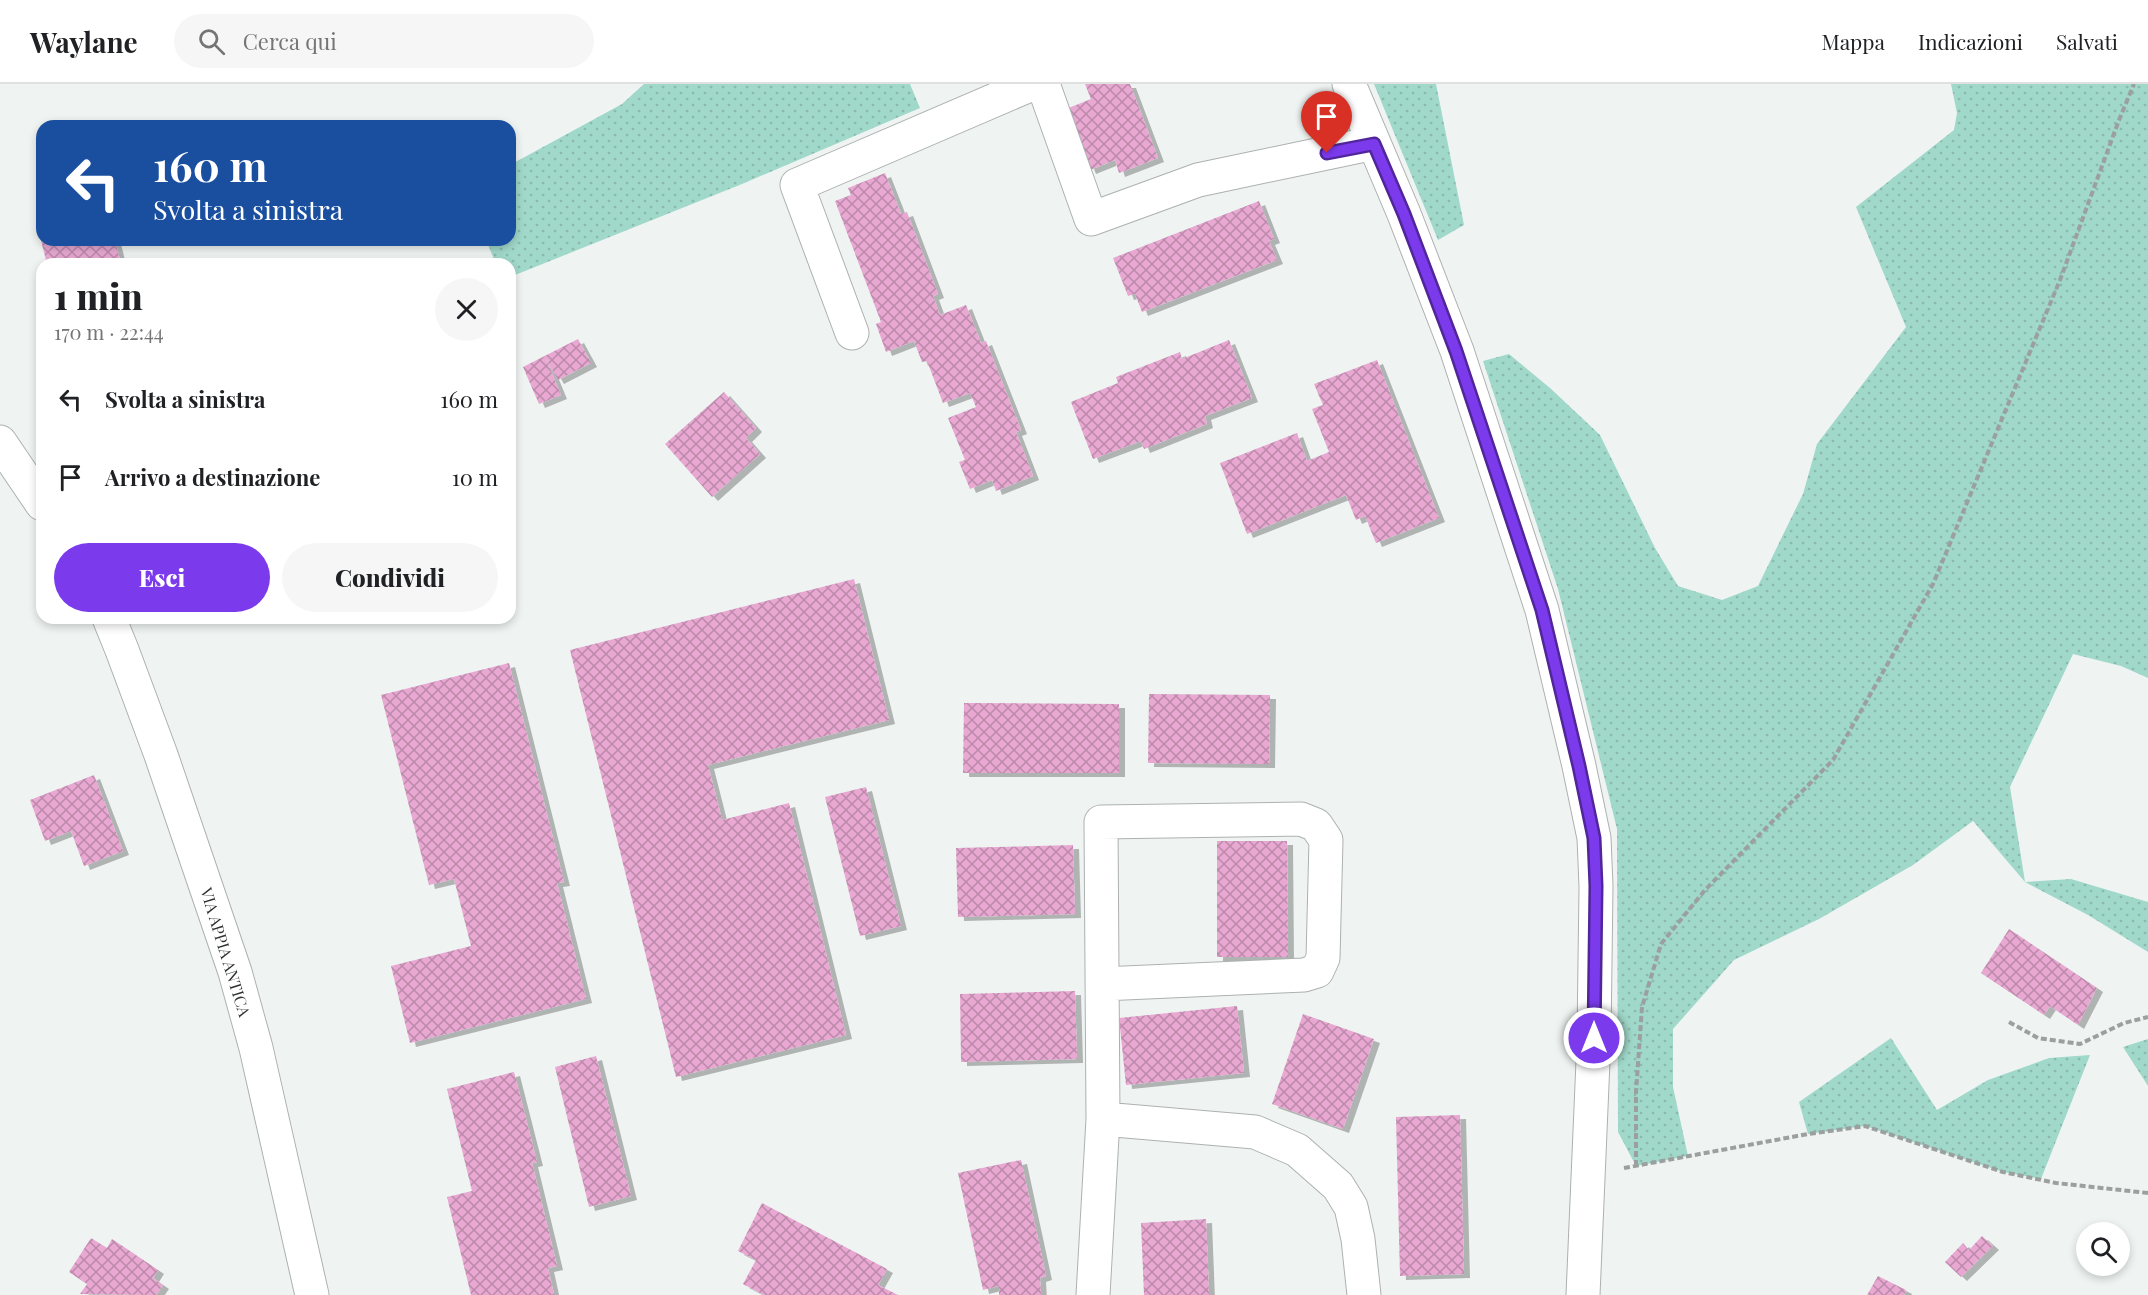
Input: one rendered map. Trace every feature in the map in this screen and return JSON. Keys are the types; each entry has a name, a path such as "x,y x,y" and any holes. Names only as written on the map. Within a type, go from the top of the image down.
{"street":[{"path":"852,333 797,186 1032,84"},
{"path":"1043,84 1091,219 1198,180 1374,144"},
{"path":"1349,84 1404,214 1456,351 1542,610 1594,838 1596,886 1594,1038 1583,1295"},
{"path":"0,442 36,495"},
{"name":"VIA APPIA ANTICA","path":"110,624 157,745 235,972 256,1048 312,1295"},
{"path":"1093,1295 1103,1119 1102,984 1101,822 1301,819 1316,825 1326,840 1323,958 1317,971 1304,975 1102,984"},
{"path":"1103,1119 1255,1132 1297,1150 1338,1186 1351,1208 1358,1239 1364,1295"}],"path":[{"path":"1636,1166 1636,1092 1642,1007 1661,944 1705,890 1833,760 1933,584 2060,280 2134,84"},
{"path":"2009,1022 2038,1038 2080,1044 2124,1023 2148,1017"},
{"path":"1588,1175 1808,1134 1865,1126 2003,1172 2056,1183 2148,1193"}],"green space":[{"path":"644,84 910,84 920,108 742,184 516,275 516,258 494,258 488,246 516,246 516,162 622,104"},
{"path":"1374,84 1436,84 1464,225 1438,240"},
{"path":"1951,84 2148,84 2148,678 2121,666 2073,654 2010,787 2025,882 1973,821 1913,865 1819,919 1734,960 1673,1029 1673,1087 1688,1156 1636,1166 1618,1132 1617,829 1558,589 1483,361 1509,354 1550,388 1600,435 1655,548 1678,586 1722,600 1758,586 1803,494 1817,444 1906,327 1856,207 1954,130 1957,113"},
{"path":"2071,879 2148,902 2148,952 2088,915 2025,882"},
{"path":"1891,1038 1937,1110 1988,1080 2049,1058 2090,1055 2041,1179 2003,1172 1865,1126 1808,1134 1799,1102"},
{"path":"2148,1039 2148,1086 2123,1047"}],"building":[{"path":"1085,84 1130,84 1158,158 1119,173 1115,160 1090,170 1066,109 1091,99"},
{"path":"885,173 901,214 907,212 938,294 933,296 940,315 966,305 981,343 986,341 1021,430 1016,432 1033,476 996,491 992,480 970,489 959,462 965,460 948,418 976,407 970,393 943,403 927,361 922,362 914,341 886,352 876,324 881,322 835,201 851,195 848,188"},
{"path":"1259,201 1274,239 1269,241 1277,260 1142,312 1135,294 1128,296 1113,258"},
{"path":"42,246 116,246 120,258 45,258"},
{"path":"578,339 591,363 558,380 546,359 561,395 539,404 523,367"},
{"path":"1229,340 1252,398 1205,416 1207,424 1144,449 1141,441 1093,459 1071,402 1118,383 1116,377 1180,352 1182,359"},
{"path":"1377,360 1439,518 1376,543 1365,516 1356,520 1346,495 1247,534 1220,463 1297,433 1307,461 1329,452 1312,409 1323,405 1314,384"},
{"path":"724,392 756,428 746,438 760,454 712,497 665,444"},
{"path":"854,579 889,720 708,765 722,820 789,803 846,1035 676,1077 570,650"},
{"path":"509,663 564,882 557,883 586,999 410,1043 391,966 471,946 454,879 429,885 381,695"},
{"path":"1149,694 1270,695 1269,764 1148,763"},
{"path":"964,703 1119,704 1119,773 963,773"},
{"path":"94,775 123,851 84,866 71,831 45,841 30,800"},
{"path":"866,787 901,926 860,936 825,797"},
{"path":"1217,841 1287,841 1288,957 1217,957"},
{"path":"1073,845 1075,914 958,917 956,848"},
{"path":"2009,929 2097,988 2078,1025 2050,1006 2044,1015 1981,973"},
{"path":"1075,991 1077,1059 961,1062 960,994"},
{"path":"1237,1006 1244,1073 1126,1085 1119,1018"},
{"path":"1303,1014 1374,1039 1343,1129 1272,1104"},
{"path":"596,1056 631,1196 589,1207 555,1067"},
{"path":"514,1072 537,1162 532,1163 557,1266 548,1268 554,1295 471,1295 447,1197 472,1191 447,1089"},
{"path":"1460,1115 1464,1274 1400,1276 1396,1117"},
{"path":"1021,1160 1046,1276 1040,1278 1041,1295 999,1295 999,1286 983,1290 958,1173"},
{"path":"762,1203 887,1269 878,1285 898,1295 764,1295 743,1284 756,1260 738,1251"},
{"path":"1206,1219 1209,1295 1144,1295 1141,1223"},
{"path":"1982,1236 1993,1246 1961,1277 1945,1262 1963,1243 1969,1250"},
{"path":"91,1238 107,1248 112,1239 158,1270 153,1278 163,1285 156,1295 80,1294 87,1284 69,1272"},
{"path":"1878,1276 1906,1290 1904,1295 1867,1295"}],"route":[{"path":"1327,153 1374,144 1404,214 1456,351 1542,610 1594,838 1596,886 1594,1038"}]}
